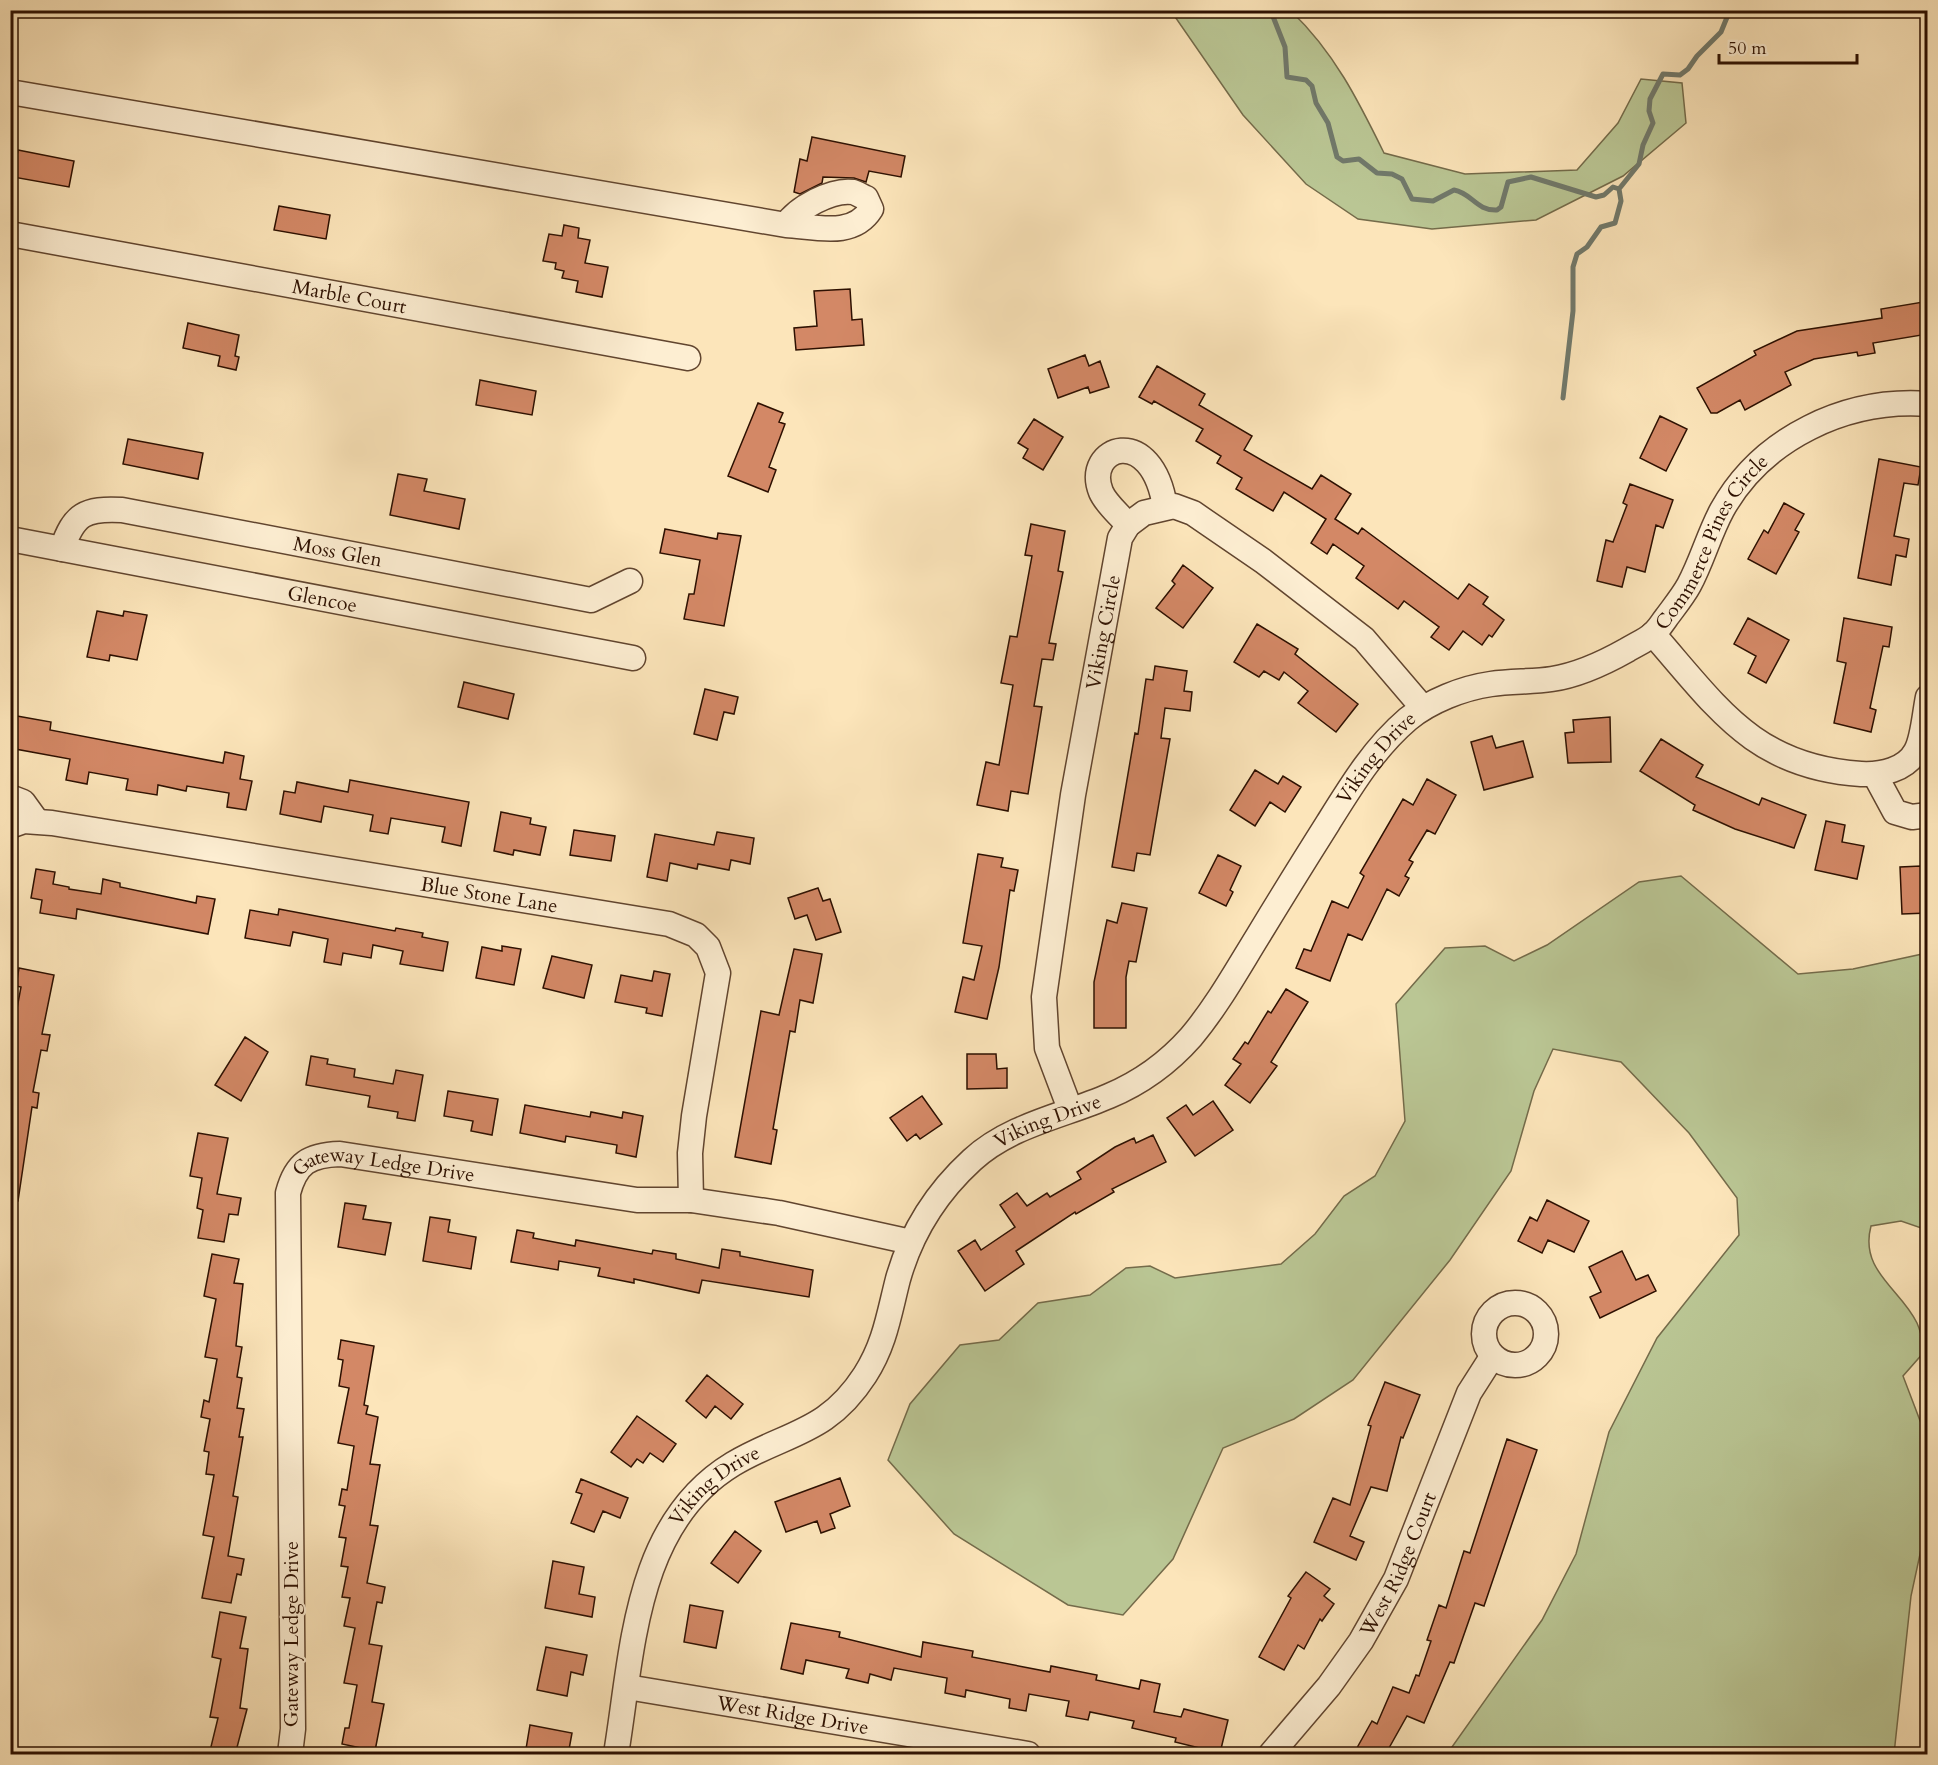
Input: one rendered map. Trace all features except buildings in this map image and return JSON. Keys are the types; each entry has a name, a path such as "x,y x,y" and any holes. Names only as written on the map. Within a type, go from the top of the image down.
{"street":[{"path":"10,92 786,225"},
{"name":"Marble Court","path":"10,234 688,358"},
{"name":"Commerce Pines Circle","path":"1928,404 1875,407 1830,418 1800,432 1760,462 1748,474 1724,508 1689,585 1653,634 1745,735 1776,753 1833,772 1875,775 1896,770 1922,758 1928,697"},
{"path":"1165,507 1158,479 1144,457 1131,450 1113,453 1103,462 1100,486 1104,498 1128,525 1144,513 1165,507 1182,507 1211,523 1364,639 1423,708"},
{"name":"Moss Glen","path":"62,549 69,529 84,512 100,508 122,510 591,600 630,581"},
{"name":"Viking Circle","path":"1070,1110 1045,1042 1044,997 1052,931 1093,682 1118,547 1128,525"},
{"name":"Glencoe","path":"10,540 633,658"},
{"name":"Viking Drive","path":"616,1755 647,1576 672,1522 686,1503 715,1476 755,1453 805,1431 825,1419 847,1399 876,1357 887,1333 898,1279 911,1242 934,1201 975,1157 1010,1135 1104,1098 1135,1083 1167,1061 1192,1036 1223,994 1373,754 1423,708 1464,690 1490,684 1538,681 1575,675 1601,664 1653,634"},
{"path":"1875,775 1895,812 1912,817 1928,814"},
{"path":"10,796 22,802 36,820"},
{"name":"Blue Stone Lane","path":"10,826 36,820 669,924 696,935 708,947 718,973 694,1116 690,1153 691,1200"},
{"name":"Gateway Ledge Drive","path":"290,1755 293,1729 287,1226 288,1193 293,1174 305,1163 323,1155 340,1154 637,1200 691,1200 779,1213 911,1242"},
{"name":"West Ridge Court","path":"1271,1755 1329,1686 1361,1641 1396,1579 1469,1393 1492,1357"},
{"name":"West Ridge Drive","path":"627,1687 1028,1755"}],"green space":[{"path":"1171,11 1291,11 1320,43 1344,78 1384,153 1465,174 1577,170 1618,123 1641,79 1682,83 1686,123 1623,176 1536,220 1432,229 1358,219 1306,184 1243,115"},
{"path":"1681,876 1798,974 1853,969 1927,953 1927,1230 1901,1221 1871,1226 1869,1242 1876,1268 1917,1323 1925,1351 1903,1376 1927,1439 1928,1517 1911,1596 1894,1754 1447,1754 1542,1620 1576,1554 1609,1432 1657,1338 1739,1235 1737,1198 1689,1133 1621,1062 1553,1049 1534,1091 1511,1171 1450,1260 1353,1380 1294,1419 1223,1448 1173,1559 1123,1615 1068,1605 954,1534 888,1460 910,1404 960,1345 999,1340 1038,1303 1090,1295 1126,1268 1150,1266 1175,1278 1281,1264 1315,1234 1344,1196 1375,1176 1405,1121 1396,1004 1445,948 1485,946 1514,961 1547,945 1639,882"}],"waterway":[{"path":"1254,10 1272,14 1285,47 1287,77 1306,80 1312,86 1316,103 1328,123 1337,157 1343,161 1359,159 1377,173 1392,174 1402,179 1412,199 1433,201 1454,190 1484,208 1497,210 1501,207 1508,182 1531,177 1596,197 1604,195 1613,187 1619,189"},
{"path":"1563,398 1573,311 1573,267 1577,254 1587,247 1601,227 1615,223 1621,201 1619,189 1639,164 1643,145 1653,123 1649,111 1650,99 1663,74 1680,75 1688,69 1697,56 1721,32 1730,10"}]}
